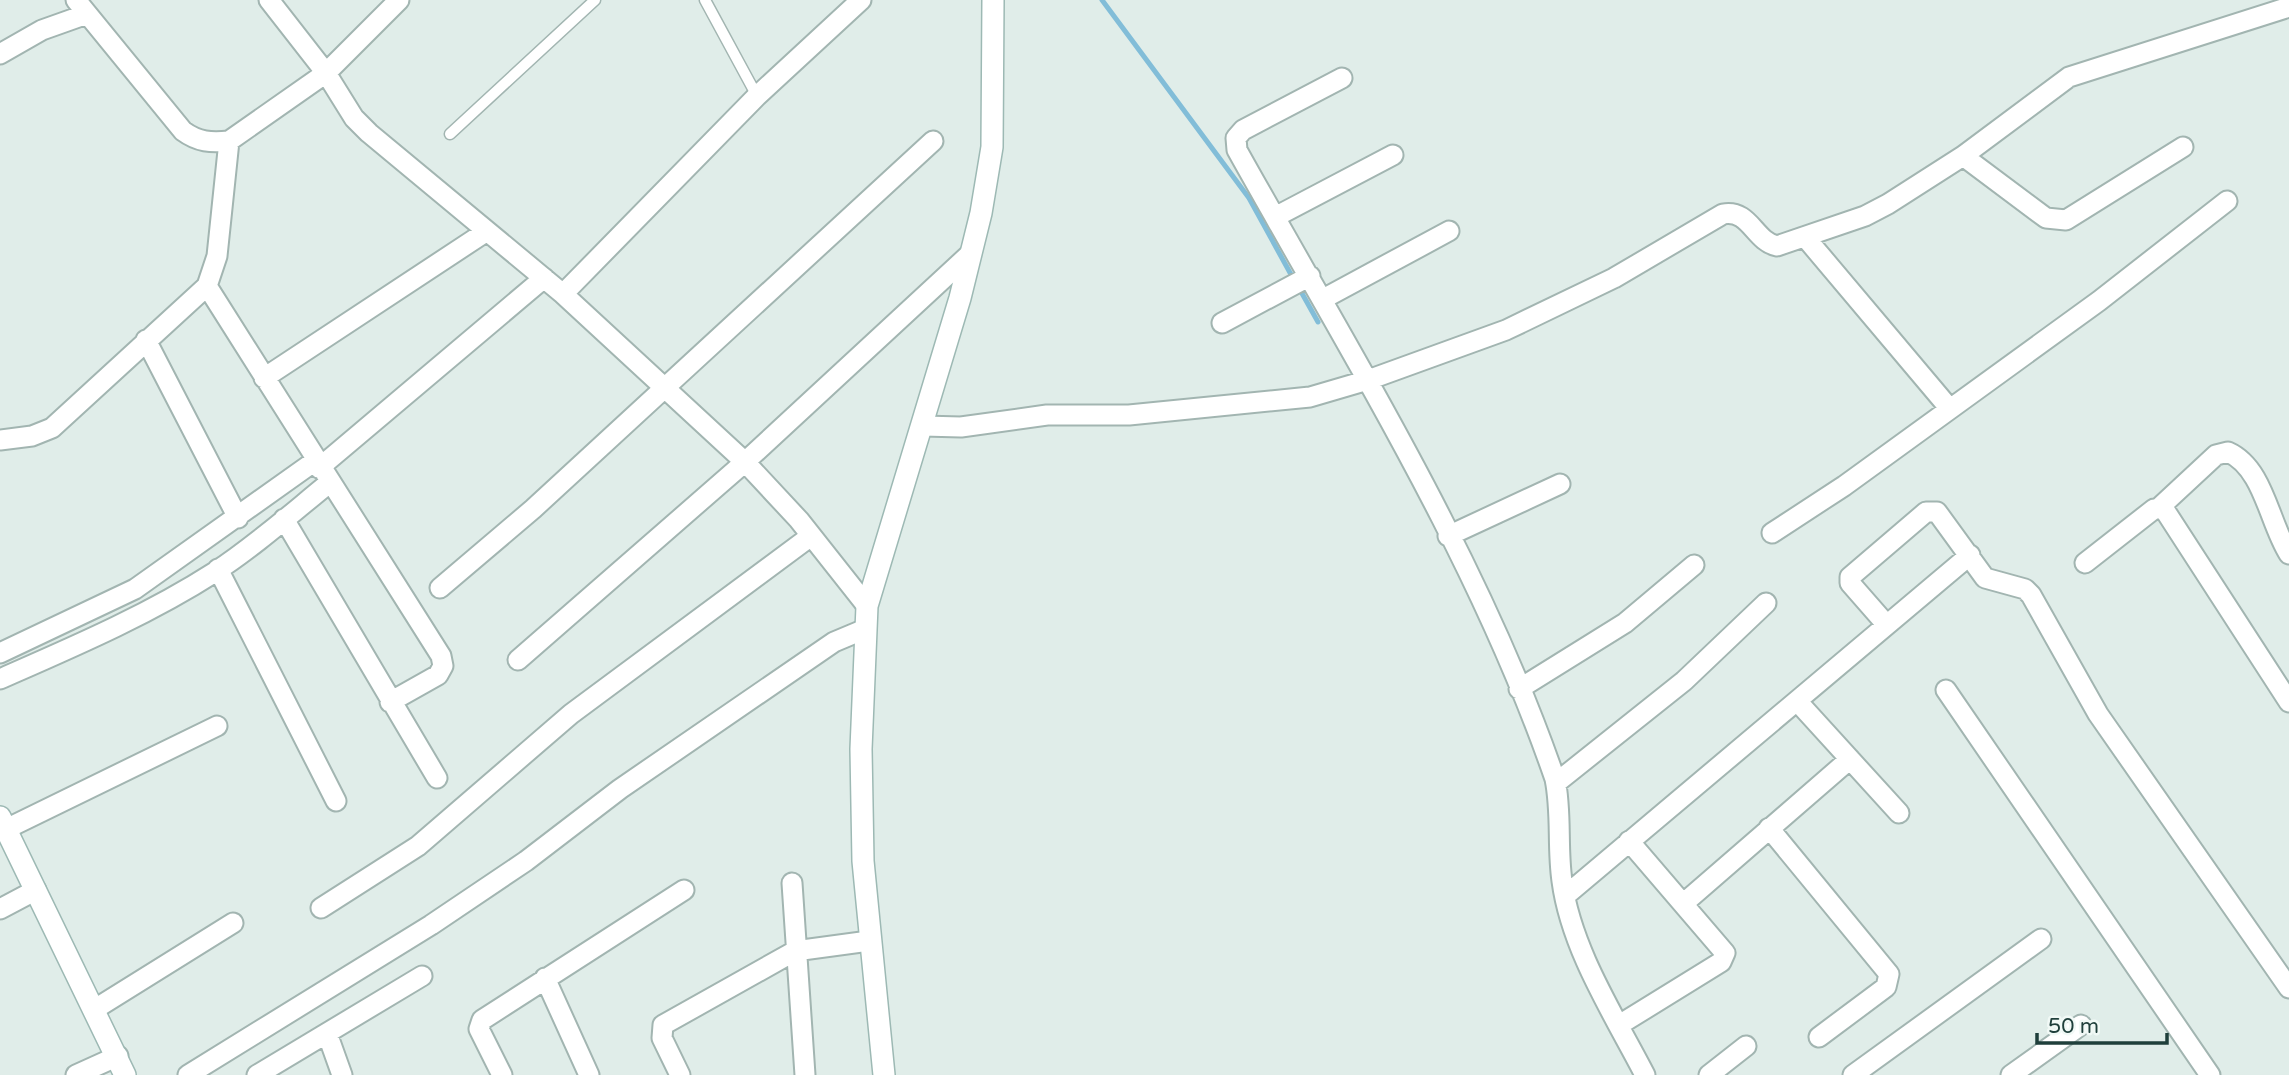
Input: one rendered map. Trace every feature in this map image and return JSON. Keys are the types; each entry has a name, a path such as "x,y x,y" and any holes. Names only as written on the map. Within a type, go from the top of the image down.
{"street":[{"path":"269,0 369,133 563,294 746,462 811,536 867,606"},
{"path":"0,54 82,7 183,131 195,140 212,143 229,141 326,73 399,0"},
{"path":"563,294 757,96 861,0"},
{"path":"884,1075 869,941 861,789 867,606 875,572 923,426 971,254 990,169 993,0"},
{"path":"923,426 961,427 1046,415 1129,415 1248,404 1310,397 1368,380 1506,330 1560,306 1723,214 1731,213 1744,218 1772,245 1782,246 1888,204 1963,156 2069,77 2289,6"},
{"path":"1342,78 1243,130 1236,138 1237,150 1275,217 1301,280 1323,299 1368,380 1448,537 1519,689 1556,783 1565,896 1583,949 1645,1075"},
{"path":"0,440 32,436 52,428 207,286 217,256 229,141"},
{"path":"440,588 533,509 933,141"},
{"path":"1963,156 2046,218 2058,221 2066,219 2183,147"},
{"path":"1275,217 1393,155"},
{"path":"1772,533 1821,502 2099,301 2227,201"},
{"path":"264,378 487,231"},
{"path":"1323,299 1449,231"},
{"path":"1805,237 1950,409"},
{"path":"518,660 746,462 971,254"},
{"path":"0,653 112,602 239,518 321,471 544,278"},
{"path":"1222,323 1301,280"},
{"path":"207,286 443,662 438,675 390,702"},
{"path":"146,340 239,518"},
{"path":"2085,563 2160,508 2216,455 2228,452 2243,460 2254,477 2289,554"},
{"path":"0,679 121,624 218,569 285,519 321,471"},
{"path":"1448,537 1560,484"},
{"path":"2160,508 2167,513 2289,702"},
{"path":"1885,623 1850,583 1850,577 1926,512 1933,510 1940,514 1985,578 2025,589 2031,595 2098,714 2289,988"},
{"path":"285,519 437,778"},
{"path":"321,908 418,846 571,714 811,536"},
{"path":"1565,896 1797,701 1885,623 1970,555"},
{"path":"1519,689 1625,623 1653,603 1694,565"},
{"path":"218,569 336,802"},
{"path":"1556,783 1684,681 1766,603"},
{"path":"188,1075 431,925 526,862 620,789 834,642 865,629"},
{"path":"1946,690 2210,1075"},
{"path":"1797,701 1899,813"},
{"path":"76,1075 121,1065 3,823 217,726"},
{"path":"1684,903 1850,759"},
{"path":"1769,828 1889,974 1886,987 1819,1037"},
{"path":"1619,1025 1724,957 1725,949 1629,841"},
{"path":"792,883 805,1075"},
{"path":"0,909 36,890"},
{"path":"502,1075 479,1024 545,978 684,890"},
{"path":"95,1009 233,923"},
{"path":"1853,1075 2041,939"},
{"path":"680,1075 662,1038 663,1024 795,951 869,941"},
{"path":"263,1073 422,976"},
{"path":"545,978 589,1075"},
{"path":"2011,1075 2081,1025"},
{"path":"327,1033 342,1075"},
{"path":"1709,1075 1746,1046"}],"lane":[{"path":"450,134 595,0"},
{"path":"705,0 757,96"}],"waterway":[{"path":"1102,0 1249,198 1294,280"},
{"path":"1299,288 1318,322"}]}
